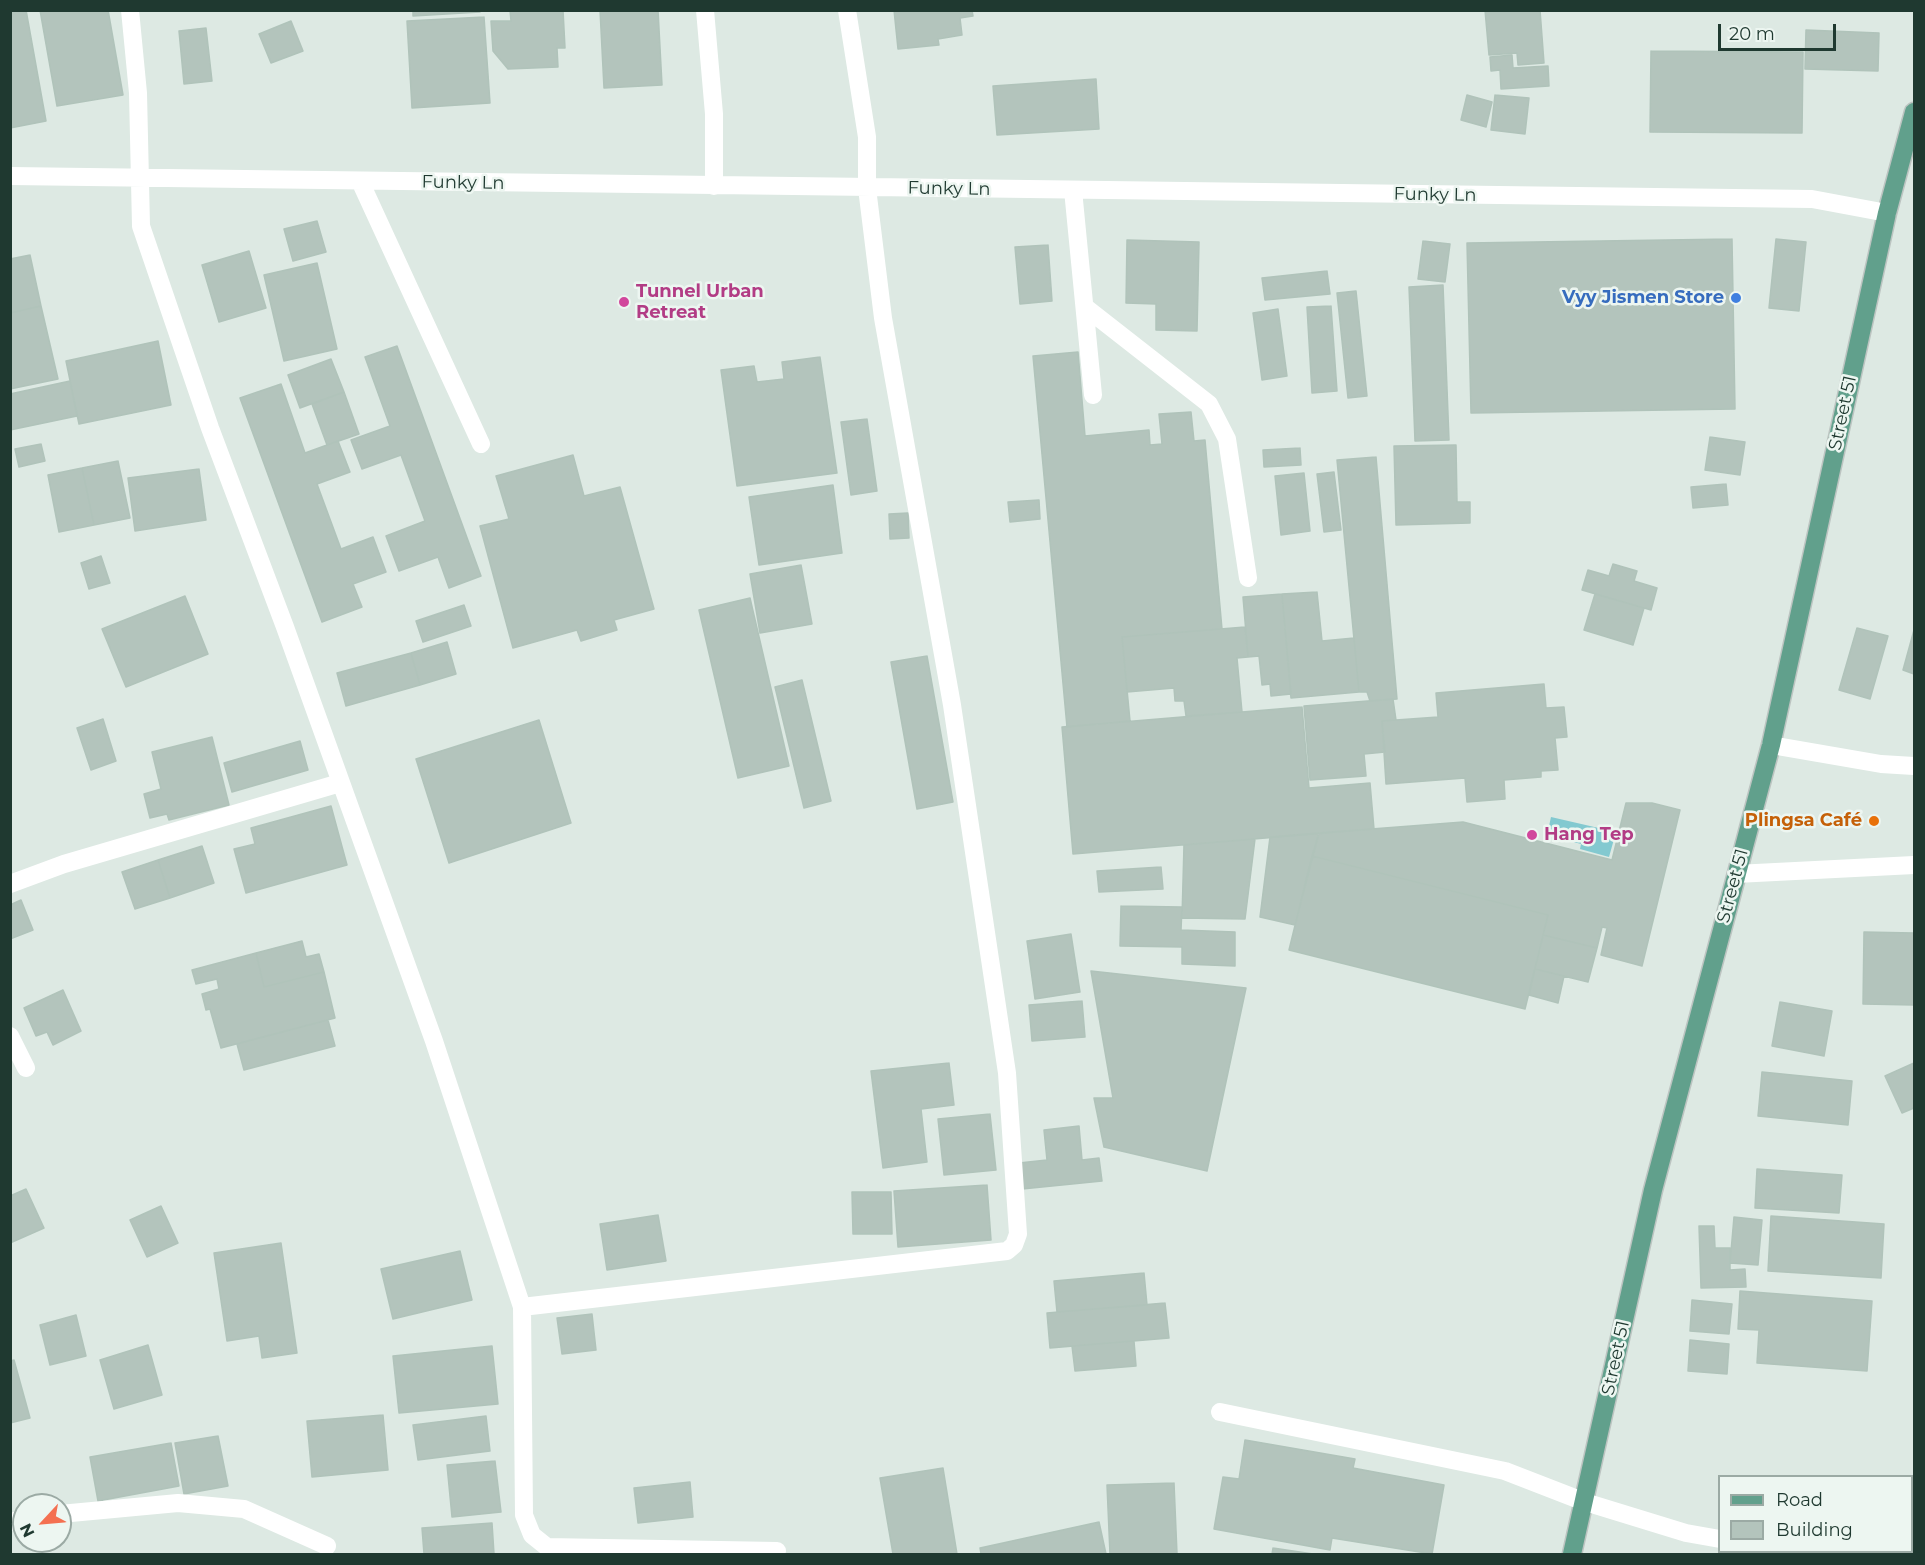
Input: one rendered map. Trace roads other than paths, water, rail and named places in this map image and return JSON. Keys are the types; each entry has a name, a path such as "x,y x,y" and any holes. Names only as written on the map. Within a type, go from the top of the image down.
{"main road":[{"name":"Street 51","path":"1572,1554 1653,1190 1771,745 1887,213 1914,112"}],"street":[{"path":"130,10 138,93 141,226 210,428 434,1041 522,1307 524,1515 532,1535 547,1547 777,1551"},
{"path":"705,10 714,114 714,186"},
{"path":"522,1307 1007,1251 1014,1245 1018,1234 1005,1061 952,705 883,318 867,188 867,137 847,10"},
{"name":"Funky Ln","path":"10,176 1812,200 1887,213"},
{"path":"360,182 481,444"},
{"path":"1072,190 1093,395"},
{"path":"1085,307 1209,404 1227,439 1248,578"},
{"path":"1771,745 1881,764 1914,766"},
{"path":"10,884 64,864 340,783"},
{"path":"1736,874 1914,865"},
{"path":"10,1036 26,1068"},
{"path":"1220,1412 1505,1471 1585,1502 1686,1533 1718,1539"},
{"path":"72,1513 178,1503 244,1509 327,1546"}],"water":[{"path":"1551,817 1616,832 1609,857 1580,849 1581,844 1547,835"}],"place":[{"name":"Vyy Jismen Store","path":"1736,298"},
{"name":"Tunnel Urban Retreat","path":"624,302"},
{"name":"Plingsa Café","path":"1874,821"},
{"name":"Hang Tep","path":"1532,835"}]}
